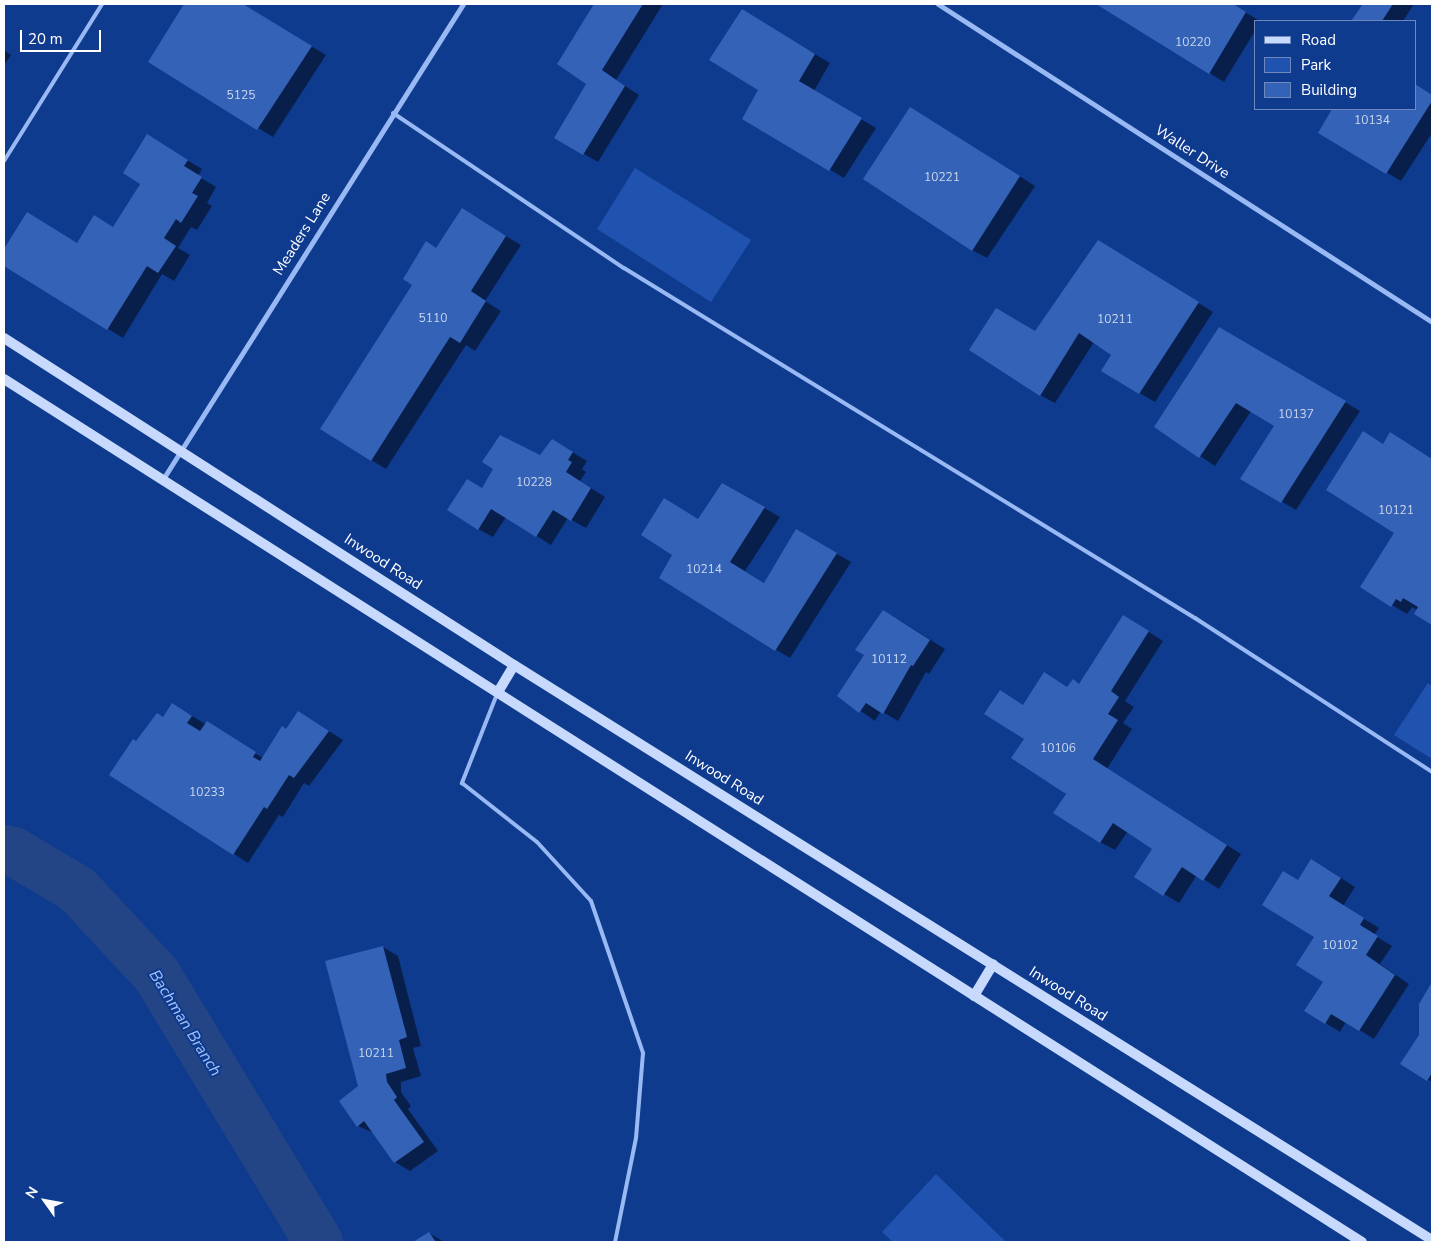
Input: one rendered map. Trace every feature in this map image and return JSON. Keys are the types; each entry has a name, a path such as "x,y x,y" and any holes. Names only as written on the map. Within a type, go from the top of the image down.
{"main road":[{"name":"Inwood Road","path":"4,338 514,664 1432,1240"},
{"path":"4,379 1362,1242"},
{"path":"498,692 514,664"},
{"path":"974,996 993,964"}],"street":[{"name":"Meaders Lane","path":"163,479 463,4"},
{"name":"Waller Drive","path":"938,4 1432,322"}],"lane":[{"path":"4,161 102,4"},
{"path":"393,114 624,268 1196,618 1432,772"},
{"path":"498,692 462,783 537,842 590,901 643,1053 636,1138 615,1242"}],"green space":[{"path":"635,168 751,240 711,302 597,229"},
{"path":"1428,683 1432,686 1432,759 1394,735"},
{"path":"936,1174 1006,1242 893,1242 882,1232"}],"building":[{"path":"184,4 243,4 312,46 257,130 148,62"},
{"path":"594,4 643,4 602,70 625,86 583,155 554,138 586,84 557,64"},
{"path":"1096,4 1233,4 1246,12 1209,74"},
{"path":"1363,4 1393,4 1383,20 1352,20"},
{"path":"742,9 815,54 799,81 862,118 829,171 742,119 758,90 709,60"},
{"path":"1416,85 1432,95 1432,101 1386,174 1318,133 1331,110 1416,110"},
{"path":"910,107 1020,176 972,251 863,179"},
{"path":"147,134 188,160 184,166 202,177 192,193 198,196 181,223 176,219 164,238 176,246 158,273 147,266 107,330 4,266 4,249 27,212 77,243 94,215 113,227 140,184 123,173"},
{"path":"462,208 506,236 471,291 486,301 460,343 450,337 371,461 320,429 412,285 403,279 426,241 436,248"},
{"path":"1098,240 1199,302 1139,394 1101,371 1111,355 1079,333 1040,396 969,350 996,308 1035,331"},
{"path":"1219,327 1346,401 1281,503 1240,479 1274,426 1236,403 1199,458 1154,427"},
{"path":"1363,431 1383,444 1390,432 1432,459 1432,625 1414,614 1418,607 1403,598 1401,602 1396,599 1391,607 1360,587 1394,533 1326,490"},
{"path":"500,435 540,455 552,439 573,452 568,460 572,462 566,472 591,488 571,521 553,510 536,537 491,509 478,530 447,510 467,479 482,488 493,469 482,462"},
{"path":"722,483 765,507 730,562 764,583 796,529 837,553 775,651 659,578 672,555 641,535 664,498 698,519"},
{"path":"883,610 930,640 913,666 911,665 883,714 866,703 859,713 837,696 864,655 855,650"},
{"path":"1123,615 1149,631 1111,691 1119,697 1108,714 1118,720 1093,759 1227,845 1203,881 1182,867 1163,896 1134,877 1152,849 1113,823 1100,843 1053,813 1066,794 1011,758 1024,739 984,714 1000,690 1023,705 1044,672 1067,687 1073,679 1079,684"},
{"path":"172,703 192,716 187,723 200,731 207,721 256,752 253,757 260,761 282,726 286,729 298,711 329,731 294,778 289,775 267,809 264,807 233,855 109,775 133,739 136,741 157,713 163,717"},
{"path":"1311,859 1341,878 1329,896 1364,918 1360,925 1378,936 1366,955 1395,975 1359,1031 1331,1014 1325,1024 1304,1011 1323,982 1296,965 1314,937 1262,905 1283,871 1298,880"},
{"path":"383,946 407,1037 399,1040 406,1068 386,1074 387,1082 397,1097 394,1100 424,1142 394,1163 364,1121 357,1127 339,1101 358,1086 325,961"},
{"path":"1432,982 1432,1073 1427,1081 1400,1064 1419,1035 1419,1004"},
{"path":"429,1232 436,1242 413,1242"}],"waterway":[{"name":"Bachman Branch","path":"4,849 13,851 77,889 156,974 318,1242"}]}
